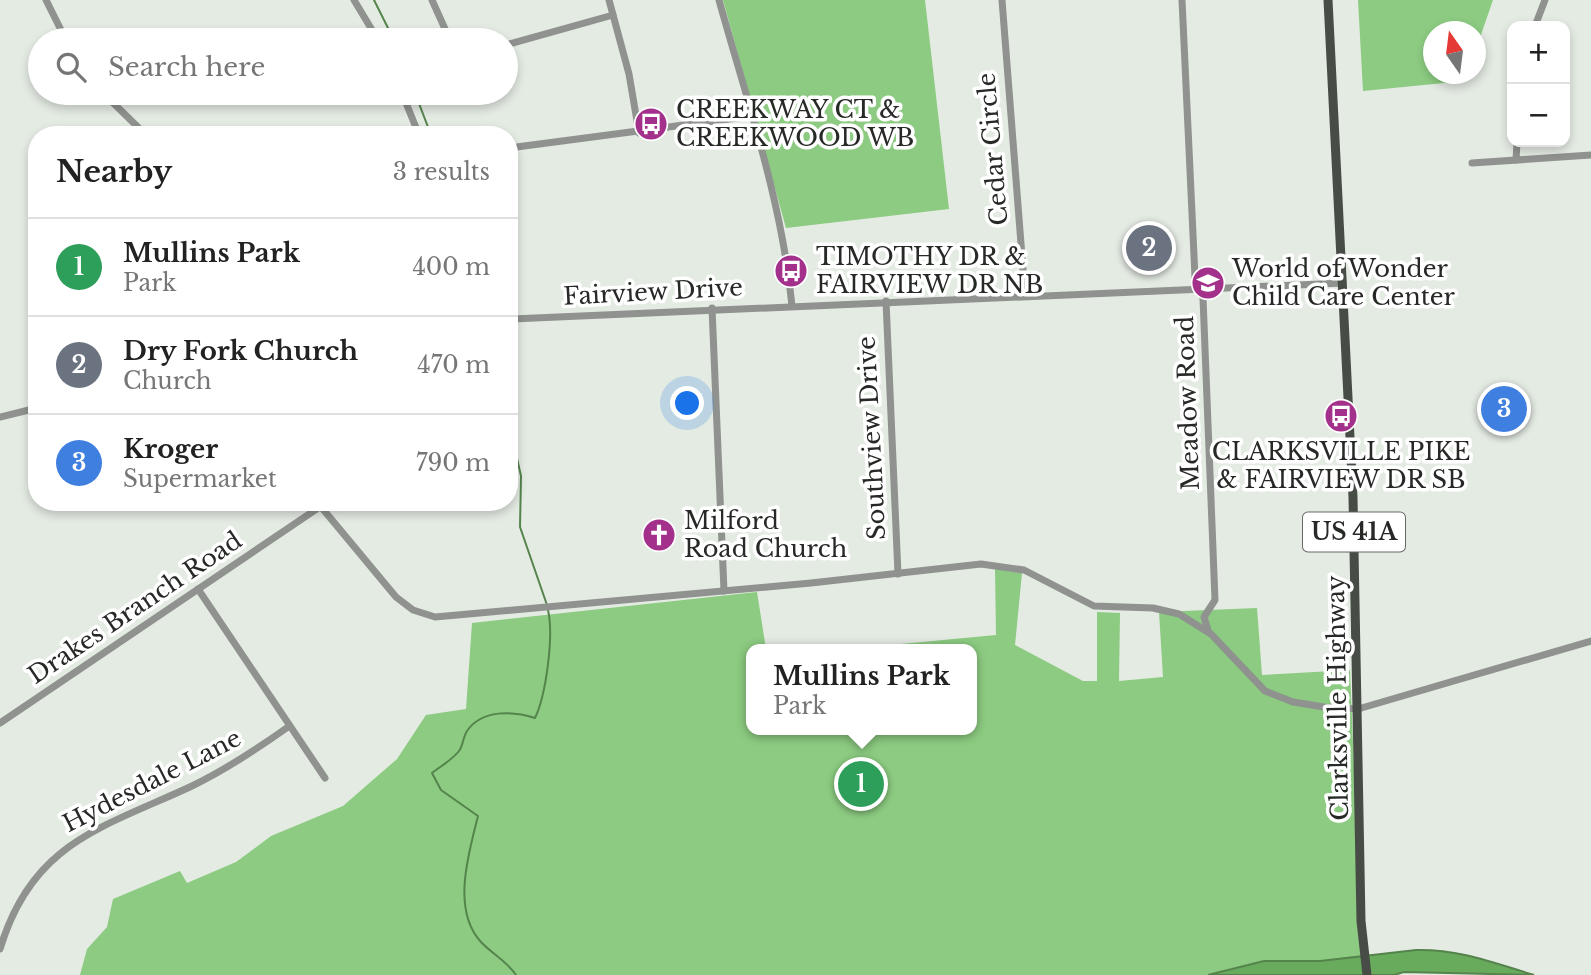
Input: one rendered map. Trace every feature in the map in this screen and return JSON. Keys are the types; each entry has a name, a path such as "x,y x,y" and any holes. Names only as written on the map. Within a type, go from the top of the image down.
{"main road":[{"name":"Clarksville Highway","path":"1328,0 1353,497 1361,921 1367,975"}],"street":[{"path":"46,0 60,28"},
{"path":"354,0 371,28"},
{"path":"432,0 445,28"},
{"path":"609,0 629,74 639,133"},
{"path":"719,0 781,224 792,306"},
{"name":"Cedar Circle","path":"1002,0 1007,97 1025,295"},
{"name":"Meadow Road","path":"1182,0 1195,277 1200,290 1215,600 1204,617 1211,634"},
{"path":"1537,21 1545,0"},
{"path":"518,42 613,15"},
{"path":"115,105 137,126"},
{"path":"407,105 415,126"},
{"path":"518,147 752,116"},
{"path":"1516,160 1517,147"},
{"path":"1472,163 1591,155"},
{"name":"Fairview Drive","path":"518,319 712,308 1343,283"},
{"name":"Southview Drive","path":"886,301 898,574"},
{"path":"712,308 724,591"},
{"path":"0,417 28,410"},
{"name":"Drakes Branch Road","path":"0,723 312,511"},
{"path":"327,511 385,585 413,610 428,616 450,617 981,564 1005,565 1024,570 1094,606 1153,608 1179,614 1211,634 1265,691 1293,702 1358,709 1591,641"},
{"path":"198,589 288,727 325,778"},
{"name":"Hydesdale Lane","path":"0,949 9,918 47,864 78,839 110,821 224,770 288,727"},
{"path":"0,915 9,918"}],"shaded area":[{"path":"723,0 925,0 949,209 786,228"},
{"path":"1358,0 1493,0 1486,21 1423,21 1423,84 1434,84 1363,91"},
{"path":"995,569 1022,573 1015,645 1083,681 1097,681 1097,612 1120,613 1119,681 1163,677 1159,612 1257,608 1262,675 1350,670 1362,962 1229,975 80,975 87,949 107,927 113,899 180,871 187,883 236,862 271,836 343,806 397,759 426,715 466,709 472,623 757,592 765,644 746,644 746,735 977,735 977,644 901,644 996,635"},
{"path":"1416,950 1462,954 1534,975 1404,972 1394,975 1208,975 1264,961 1320,961"}],"waterway":[{"path":"374,0 388,28"},
{"path":"420,105 428,126"},
{"path":"518,463 521,476 520,527 547,605"},
{"path":"516,975 481,942 472,929 467,914 465,880 478,816 441,790 432,773 456,754 467,731 481,719 489,715 508,713 535,718 543,695 548,665 548,610"}],"place":[{"name":"CREEKWAY CT & CREEKWOOD WB","path":"651,124"},
{"name":"Dry Fork Church","path":"1149,248"},
{"name":"TIMOTHY DR & FAIRVIEW DR NB","path":"791,271"},
{"name":"World of Wonder Child Care Center","path":"1208,283"},
{"name":"Kroger","path":"1504,409"},
{"name":"CLARKSVILLE PIKE & FAIRVIEW DR SB","path":"1341,416"},
{"name":"Milford Road Church","path":"659,535"},
{"name":"Mullins Park","path":"861,784"}]}
